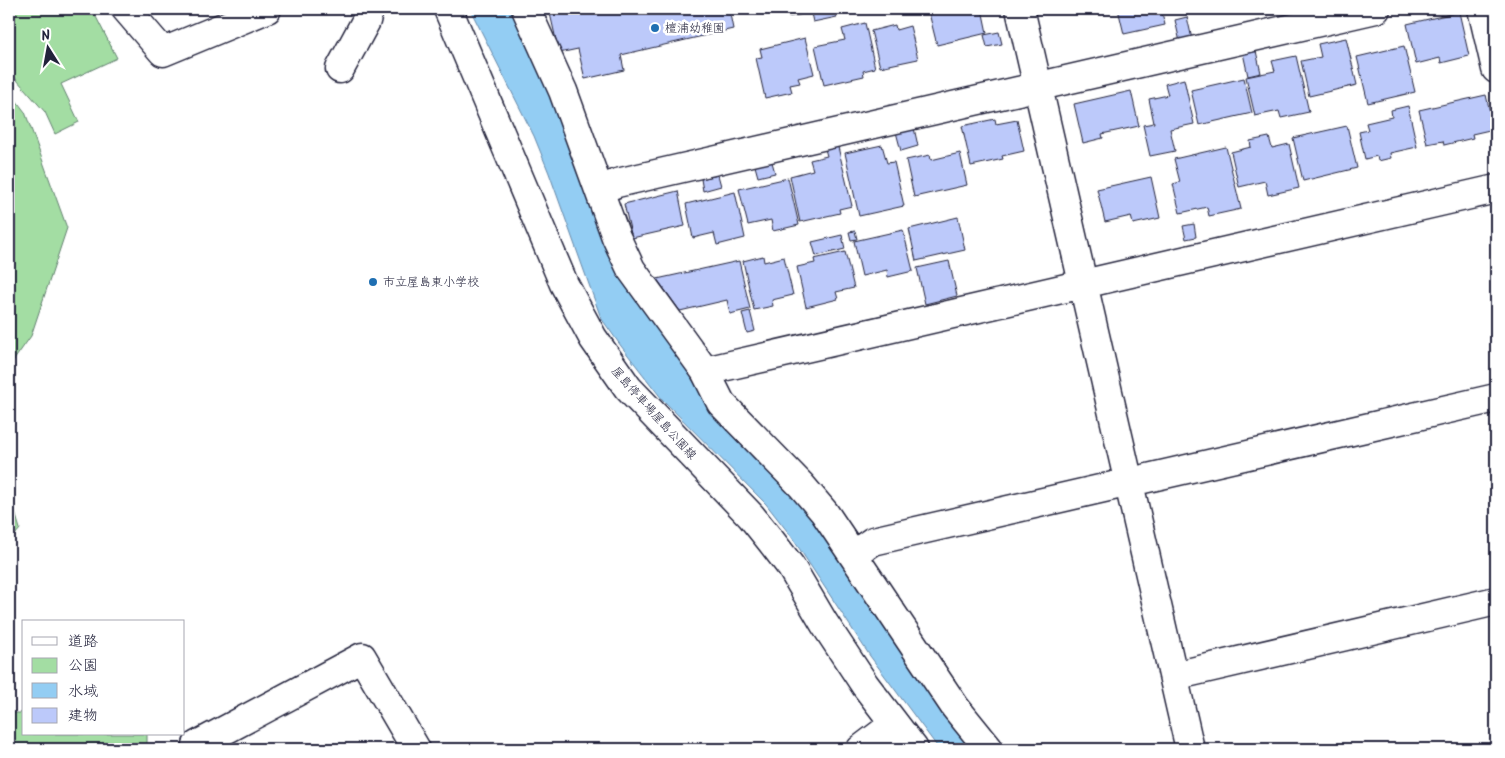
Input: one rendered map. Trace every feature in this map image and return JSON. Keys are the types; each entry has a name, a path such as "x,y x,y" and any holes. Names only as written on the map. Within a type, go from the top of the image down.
{"street":[{"path":"126,9 163,52 267,9"},
{"path":"340,69 366,20 369,9"},
{"name":"屋島停車場屋島公園線","path":"448,9 564,284 593,338 628,388 751,516 771,541 795,574 844,654 914,749"},
{"path":"526,9 560,84 616,237 631,269 705,371 721,403 824,512 955,707 989,749"},
{"path":"1020,9 1190,749"},
{"path":"599,190 627,181 1376,9"},
{"path":"1482,9 1496,69"},
{"path":"705,371 1496,189"},
{"path":"853,555 873,542 1496,398"},
{"path":"1174,676 1496,601"},
{"path":"196,745 362,656 416,749"},
{"path":"861,749 894,724"}],"green space":[{"path":"9,9 92,9 117,58 61,84 79,122 55,134 45,112 9,71"},
{"path":"9,91 25,112 67,228 31,336 9,367"},
{"path":"9,492 20,529 9,542"},
{"path":"22,712 22,736 147,736 147,749 9,749 9,713"}],"water":[{"path":"470,9 514,9 662,327 693,381 719,410 788,477 984,749 939,749 870,656 791,536 766,504 662,399 601,318 534,136"}],"building":[{"path":"549,9 729,9 733,29 621,55 624,70 585,79 578,49 559,53"},
{"path":"754,9 772,9 755,13"},
{"path":"786,9 802,9 804,14 788,17"},
{"path":"810,9 835,9 837,17 813,22"},
{"path":"928,9 982,9 987,33 937,45"},
{"path":"1118,9 1161,9 1165,25 1124,34"},
{"path":"1459,12 1469,56 1441,63 1440,58 1416,64 1407,24"},
{"path":"1187,17 1192,39 1180,42 1175,20"},
{"path":"865,23 875,68 863,71 864,76 824,85 815,46 845,40 842,29"},
{"path":"895,25 896,30 910,26 918,59 880,67 871,31"},
{"path":"999,32 1002,44 987,47 984,35"},
{"path":"805,38 814,74 798,78 800,83 790,85 792,92 765,98 756,58 762,57 760,49"},
{"path":"1346,38 1357,85 1309,96 1301,61 1321,57 1318,44"},
{"path":"1404,46 1415,92 1368,103 1357,57"},
{"path":"1256,51 1261,73 1248,76 1243,53"},
{"path":"1296,56 1309,112 1281,118 1279,111 1255,116 1246,77 1275,71 1272,61"},
{"path":"1244,78 1252,113 1199,125 1191,90"},
{"path":"1184,79 1194,124 1170,129 1175,151 1150,156 1143,125 1154,123 1149,99 1168,95 1165,84"},
{"path":"1131,91 1139,126 1102,134 1103,138 1083,143 1074,104"},
{"path":"1486,95 1494,129 1472,134 1473,138 1444,145 1443,141 1427,144 1419,110"},
{"path":"1408,106 1417,147 1390,153 1391,158 1378,161 1377,156 1365,159 1359,132 1368,130 1366,123 1392,117 1391,110"},
{"path":"995,119 996,124 1017,120 1024,151 1002,156 1003,159 971,166 962,126"},
{"path":"1347,126 1357,168 1303,181 1293,138"},
{"path":"914,128 918,146 901,151 896,132"},
{"path":"1269,137 1272,148 1289,144 1299,188 1268,195 1265,181 1239,187 1231,152 1251,147 1250,141"},
{"path":"882,145 887,163 894,162 904,206 859,216 845,153"},
{"path":"838,147 852,206 839,209 840,213 800,222 790,176 813,170 810,160 827,156 825,149"},
{"path":"1226,147 1241,209 1209,216 1207,207 1180,213 1173,184 1180,182 1174,159"},
{"path":"960,153 967,185 914,197 906,160 930,155 931,160"},
{"path":"772,162 775,173 758,177 755,166"},
{"path":"718,175 721,186 703,191 701,179"},
{"path":"1151,177 1160,218 1133,224 1131,216 1105,222 1097,189"},
{"path":"788,178 799,225 773,231 771,220 748,225 739,189"},
{"path":"678,191 685,226 632,238 624,204"},
{"path":"735,192 745,238 717,245 714,233 693,238 686,204"},
{"path":"958,217 965,250 916,261 909,229"},
{"path":"1194,224 1196,237 1186,239 1183,226"},
{"path":"903,230 913,271 888,277 887,270 862,276 854,241"},
{"path":"855,231 857,239 851,240 849,232"},
{"path":"842,235 845,249 816,256 812,242"},
{"path":"845,252 854,288 836,292 838,299 806,307 797,267 815,263 814,259"},
{"path":"763,256 764,262 784,257 793,295 772,300 773,306 754,310 743,261"},
{"path":"739,261 750,309 730,314 727,300 680,311 657,279"},
{"path":"949,261 957,296 925,304 917,268"},
{"path":"750,311 755,331 747,333 742,313"}],"place":[{"name":"檀浦幼稚園","path":"655,28"},
{"name":"市立屋島東小学校","path":"373,282"}]}
